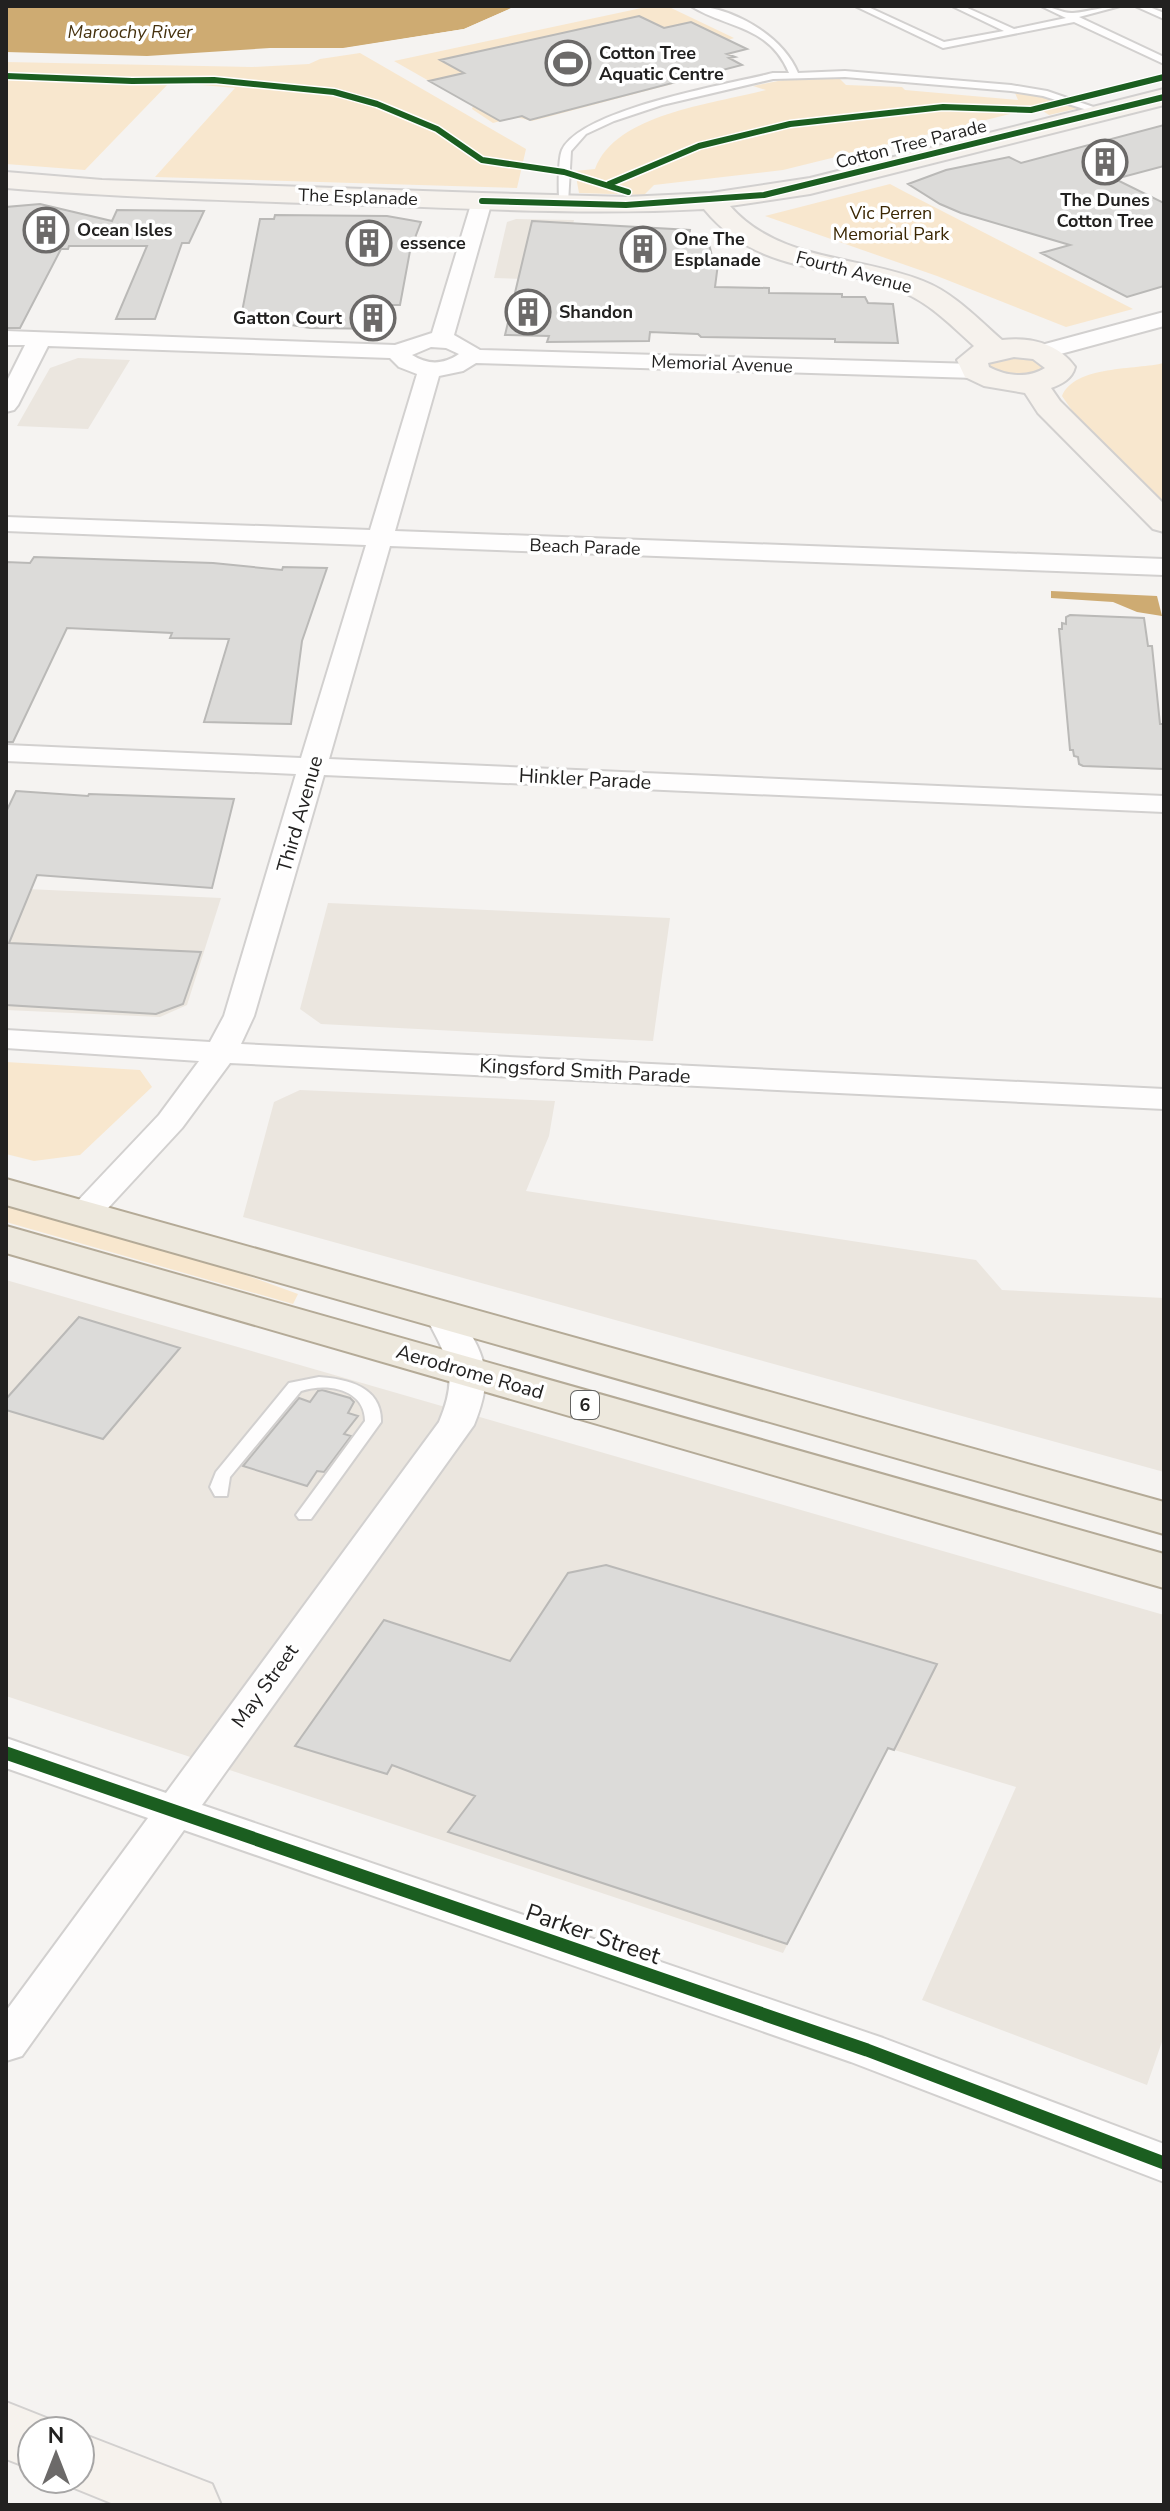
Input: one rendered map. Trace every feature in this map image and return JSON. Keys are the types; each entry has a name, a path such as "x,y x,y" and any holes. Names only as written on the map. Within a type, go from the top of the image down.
{"main road":[{"path":"6,1192 1164,1518"},
{"name":"Aerodrome Road","path":"6,1239 1164,1571"}],"street":[{"name":"Cotton Tree Parade","path":"711,201 810,186 1164,97"},
{"name":"The Esplanade","path":"6,180 102,188 482,201 626,205 711,201"},
{"path":"441,340 482,201"},
{"name":"Fourth Avenue","path":"711,201 743,234 765,246 804,259 882,276 935,297 985,360"},
{"path":"1051,360 1164,319"},
{"path":"6,338 401,352 419,342 441,340 460,344 470,351 470,356 461,364 430,369 410,365 400,357 401,352"},
{"path":"6,405 40,339"},
{"path":"1051,360 1053,377 1033,383 992,380 985,360 1019,348 1051,360 1164,339"},
{"name":"Memorial Avenue","path":"470,356 985,360"},
{"name":"Third Avenue","path":"84,1214 191,1098 223,1052 253,975 430,369"},
{"path":"1033,383 1049,407 1164,522"},
{"name":"Beach Parade","path":"6,524 1164,567"},
{"name":"Hinkler Parade","path":"6,753 1164,804"},
{"name":"Kingsford Smith Parade","path":"6,1039 1164,1099"},
{"path":"443,1317 472,1372"},
{"name":"May Street","path":"6,2044 456,1425 465,1406 472,1372"},
{"name":"Parker Street","path":"6,1753 867,2050 1164,2163"},
{"path":"96,2467 189,2505"}],"lane":[{"path":"695,6 734,15 786,53 794,74"},
{"path":"859,6 939,44 955,44 1014,32 1116,6"},
{"path":"956,6 1014,32"},
{"path":"1045,6 1164,61"},
{"path":"1139,6 1164,16"},
{"path":"563,203 566,151 583,132 659,103 773,76 845,74 1011,88 1044,93 1103,112"},
{"path":"221,1492 222,1476 295,1387 324,1382 359,1392 372,1402 373,1422 305,1515"}],"shaded area":[{"path":"516,219 574,220 560,280 494,278 507,222"},
{"path":"78,358 130,360 88,429 17,426 50,368"},
{"path":"6,888 221,898 187,1005 160,1017 6,1010"},
{"path":"328,903 670,918 653,1041 321,1024 300,1009"},
{"path":"300,1090 555,1101 549,1136 526,1191 976,1260 1002,1290 1164,1298 1164,1472 243,1217 274,1102"},
{"path":"6,1280 1164,1615 1164,2036 1147,2085 922,2000 1016,1787 888,1748 783,1953 6,1696"}],"green space":[{"name":"Cotton Tree Aquatic Centre","path":"651,6 667,6 734,38 728,40 747,49 729,54 735,57 730,59 742,65 670,80 676,83 532,121 516,117 493,123 472,109 473,106 394,61"},
{"path":"360,53 526,149 517,188 155,177 235,88 170,82 85,170 6,164 6,62 252,67 309,64 320,59"},
{"path":"839,78 846,85 902,87 905,90 1018,100 1015,93 1040,95 1079,108 1049,115 1040,109 1010,114 783,170 654,185 644,195 579,193 575,171 595,169 606,150 623,135 645,123 695,106 766,90 753,86 788,79"},
{"name":"Vic Perren Memorial Park","path":"890,184 1133,309 1066,327 937,276 765,216"},
{"path":"1029,355 1047,369 1029,378 990,373 985,360"},
{"path":"1164,363 1164,506 1073,412 1062,396 1069,386 1093,374"},
{"path":"6,1062 140,1070 152,1087 80,1155 34,1161 6,1154"},
{"path":"6,1202 179,1251 298,1294 293,1304 6,1222"}],"water":[{"name":"Maroochy River","path":"6,6 516,6 464,29 343,48 270,48 147,56 6,52"},
{"path":"1051,591 1157,596 1162,616 1137,612 1113,602 1051,598"}],"pier":[{"path":"520,6 517,10 465,33 343,52 328,51 464,29"}],"building":[{"name":"Cotton Tree Aquatic Centre","path":"639,16 664,28 691,22 747,49 727,54 742,65 530,120 522,116 500,121 429,81 464,73 440,60"},
{"path":"1164,125 1164,166 1115,179 1164,203 1164,286 1127,297 1041,253 1070,245 961,213 908,184 946,170 1009,157 1021,163"},
{"path":"40,204 112,221 117,210 204,211 189,243 182,243 155,319 116,319 147,246 69,246 68,249 61,249 20,328 6,328 6,207"},
{"path":"275,215 387,216 421,222 410,251 400,305 392,305 385,329 310,328 241,317 260,219 274,219"},
{"path":"532,221 690,230 689,236 707,236 712,256 719,256 715,287 769,288 769,293 842,294 842,297 865,297 868,303 893,304 898,343 701,337 698,334 650,332 649,341 547,342 549,336 505,335"},
{"path":"34,557 213,563 282,570 283,567 327,568 302,641 291,724 204,722 229,639 170,638 172,633 67,628 13,742 6,742 6,562 30,563"},
{"path":"1066,617 1144,618 1148,646 1152,646 1160,724 1164,724 1164,769 1083,766 1070,750 1059,629 1062,629 1062,623 1066,624"},
{"path":"16,791 234,799 212,888 37,875 9,943 201,952 183,1004 156,1014 6,1005 6,812"},
{"path":"79,1317 180,1348 103,1439 6,1410 6,1399"},
{"path":"322,1390 350,1398 354,1402 348,1413 358,1416 344,1434 351,1436 324,1472 317,1471 307,1486 243,1466 299,1398 310,1402"},
{"path":"606,1565 937,1664 894,1750 888,1748 787,1944 448,1832 475,1796 392,1765 387,1774 295,1746 384,1620 510,1661 568,1573"}],"cycle path":[{"path":"6,76 132,81 214,80 334,92 377,104 437,129 482,160 564,172 628,192"},
{"path":"609,184 699,146 790,124 943,107 1031,110 1164,77"},
{"path":"482,201 626,205 764,195 1164,97"},
{"path":"6,1753 867,2050 1164,2163"}],"place":[{"name":"Cotton Tree Aquatic Centre","path":"568,63"},
{"name":"The Dunes Cotton Tree","path":"1105,162"},
{"name":"Ocean Isles","path":"46,230"},
{"name":"essence","path":"369,243"},
{"name":"One The Esplanade","path":"643,249"},
{"name":"Shandon","path":"528,312"},
{"name":"Gatton Court","path":"373,318"}]}
